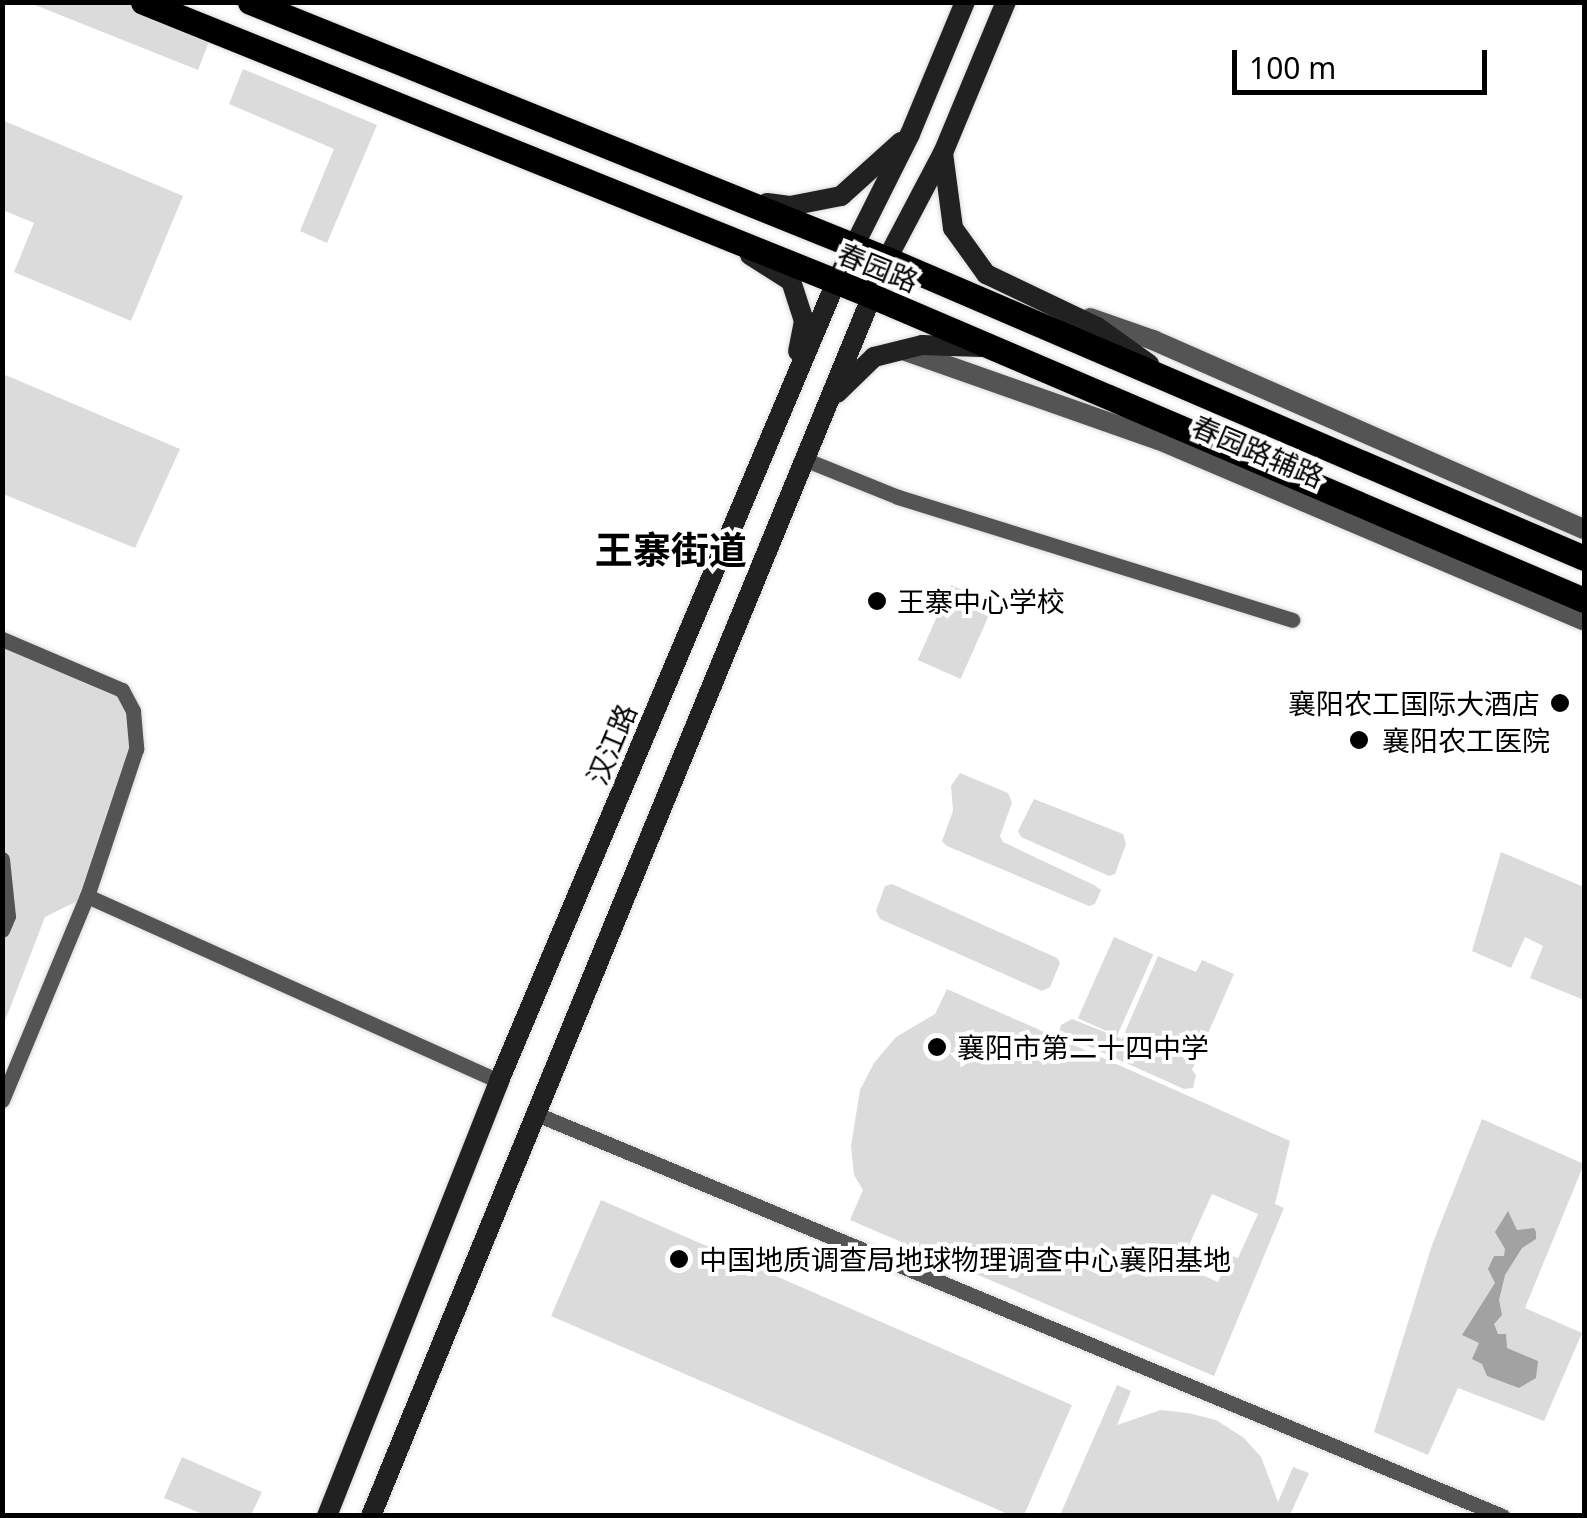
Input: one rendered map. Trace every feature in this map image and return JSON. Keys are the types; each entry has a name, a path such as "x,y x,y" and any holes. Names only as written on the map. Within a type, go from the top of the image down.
{"main road":[{"name":"春园路","path":"143,2 872,296 1584,600"},
{"name":"春园路","path":"250,2 887,259 1584,558"},
{"name":"汉江路","path":"327,1516 499,1081 836,282 910,134 965,2"},
{"path":"371,1516 887,259 943,153 1006,2"},
{"path":"738,199 790,206 840,196 910,134"},
{"path":"943,153 952,228 986,274 1098,327 1175,382"},
{"path":"714,233 791,282 804,321 791,390"},
{"path":"828,402 874,357 922,345 994,348"}],"street":[{"path":"1049,304 1152,340 1584,529"},
{"name":"春园路辅路","path":"903,350 1212,462 1584,620"},
{"path":"804,459 898,498 1292,620"},
{"path":"1212,462 1282,471"},
{"path":"2,639 122,690 133,711 136,749 87,896 2,1100"},
{"path":"2,859 8,916 2,930"},
{"path":"87,896 499,1081"},
{"path":"534,1113 1502,1516"}],"shaded area":[{"path":"30,3 143,3 213,31 198,70"},
{"path":"243,69 377,125 327,243 300,231 334,149 229,104"},
{"path":"2,120 183,196 131,321 14,272 34,223 3,210"},
{"path":"3,374 180,449 135,548 3,494"},
{"path":"951,585 994,604 961,679 918,660"},
{"path":"3,642 122,690 136,749 87,896 45,917 3,1026"},
{"path":"960,773 1008,793 1012,803 1000,836 1003,842 1094,885 1101,890 1095,904 1089,906 947,846 942,841 953,811 951,786"},
{"path":"1034,799 1123,834 1126,844 1115,874 1109,876 1021,837 1018,831"},
{"path":"1501,852 1584,887 1584,1000 1530,978 1543,946 1525,937 1511,968 1472,951"},
{"path":"892,884 1057,958 1060,963 1050,987 1042,991 880,919 876,911 885,886"},
{"path":"1114,937 1153,954 1117,1036 1078,1018"},
{"path":"1158,956 1196,972 1202,960 1234,974 1192,1070 1196,1075 1193,1088 1184,1089 1059,1033 1061,1025 1072,1019 1122,1039"},
{"path":"947,989 1290,1141 1275,1204 1284,1208 1214,1376 850,1220 863,1190 854,1175 851,1146 860,1090 874,1063 896,1037 935,1014","holes":["1212,1194 1258,1214 1238,1258 1230,1255 1218,1282 1180,1265"]},
{"path":"1482,1119 1584,1164 1525,1308 1582,1333 1544,1421 1458,1388 1428,1455 1374,1432 1432,1245"},
{"path":"601,1200 1072,1405 1024,1515 1010,1515 551,1316"},
{"path":"1508,1211 1517,1230 1534,1228 1536,1232 1536,1239 1522,1248 1505,1275 1499,1300 1502,1315 1494,1324 1498,1334 1506,1334 1507,1348 1538,1361 1536,1378 1519,1388 1487,1376 1482,1364 1472,1359 1479,1343 1462,1335 1495,1283 1488,1269 1494,1256 1504,1256 1505,1249 1495,1232"},
{"path":"1117,1385 1131,1391 1117,1425 1161,1410 1216,1420 1244,1438 1261,1457 1278,1502 1293,1467 1309,1473 1290,1515 1060,1515"},
{"path":"182,1457 262,1492 251,1515 205,1515 164,1498"}],"place":[{"name":"王寨中心学校","path":"877,601"},
{"name":"襄阳农工国际大酒店","path":"1560,703"},
{"name":"襄阳农工医院","path":"1359,740"},
{"name":"襄阳市第二十四中学","path":"937,1047"},
{"name":"中国地质调查局地球物理调查中心襄阳基地","path":"679,1259"}],"district":[{"name":"王寨街道","path":"671,550"}]}
